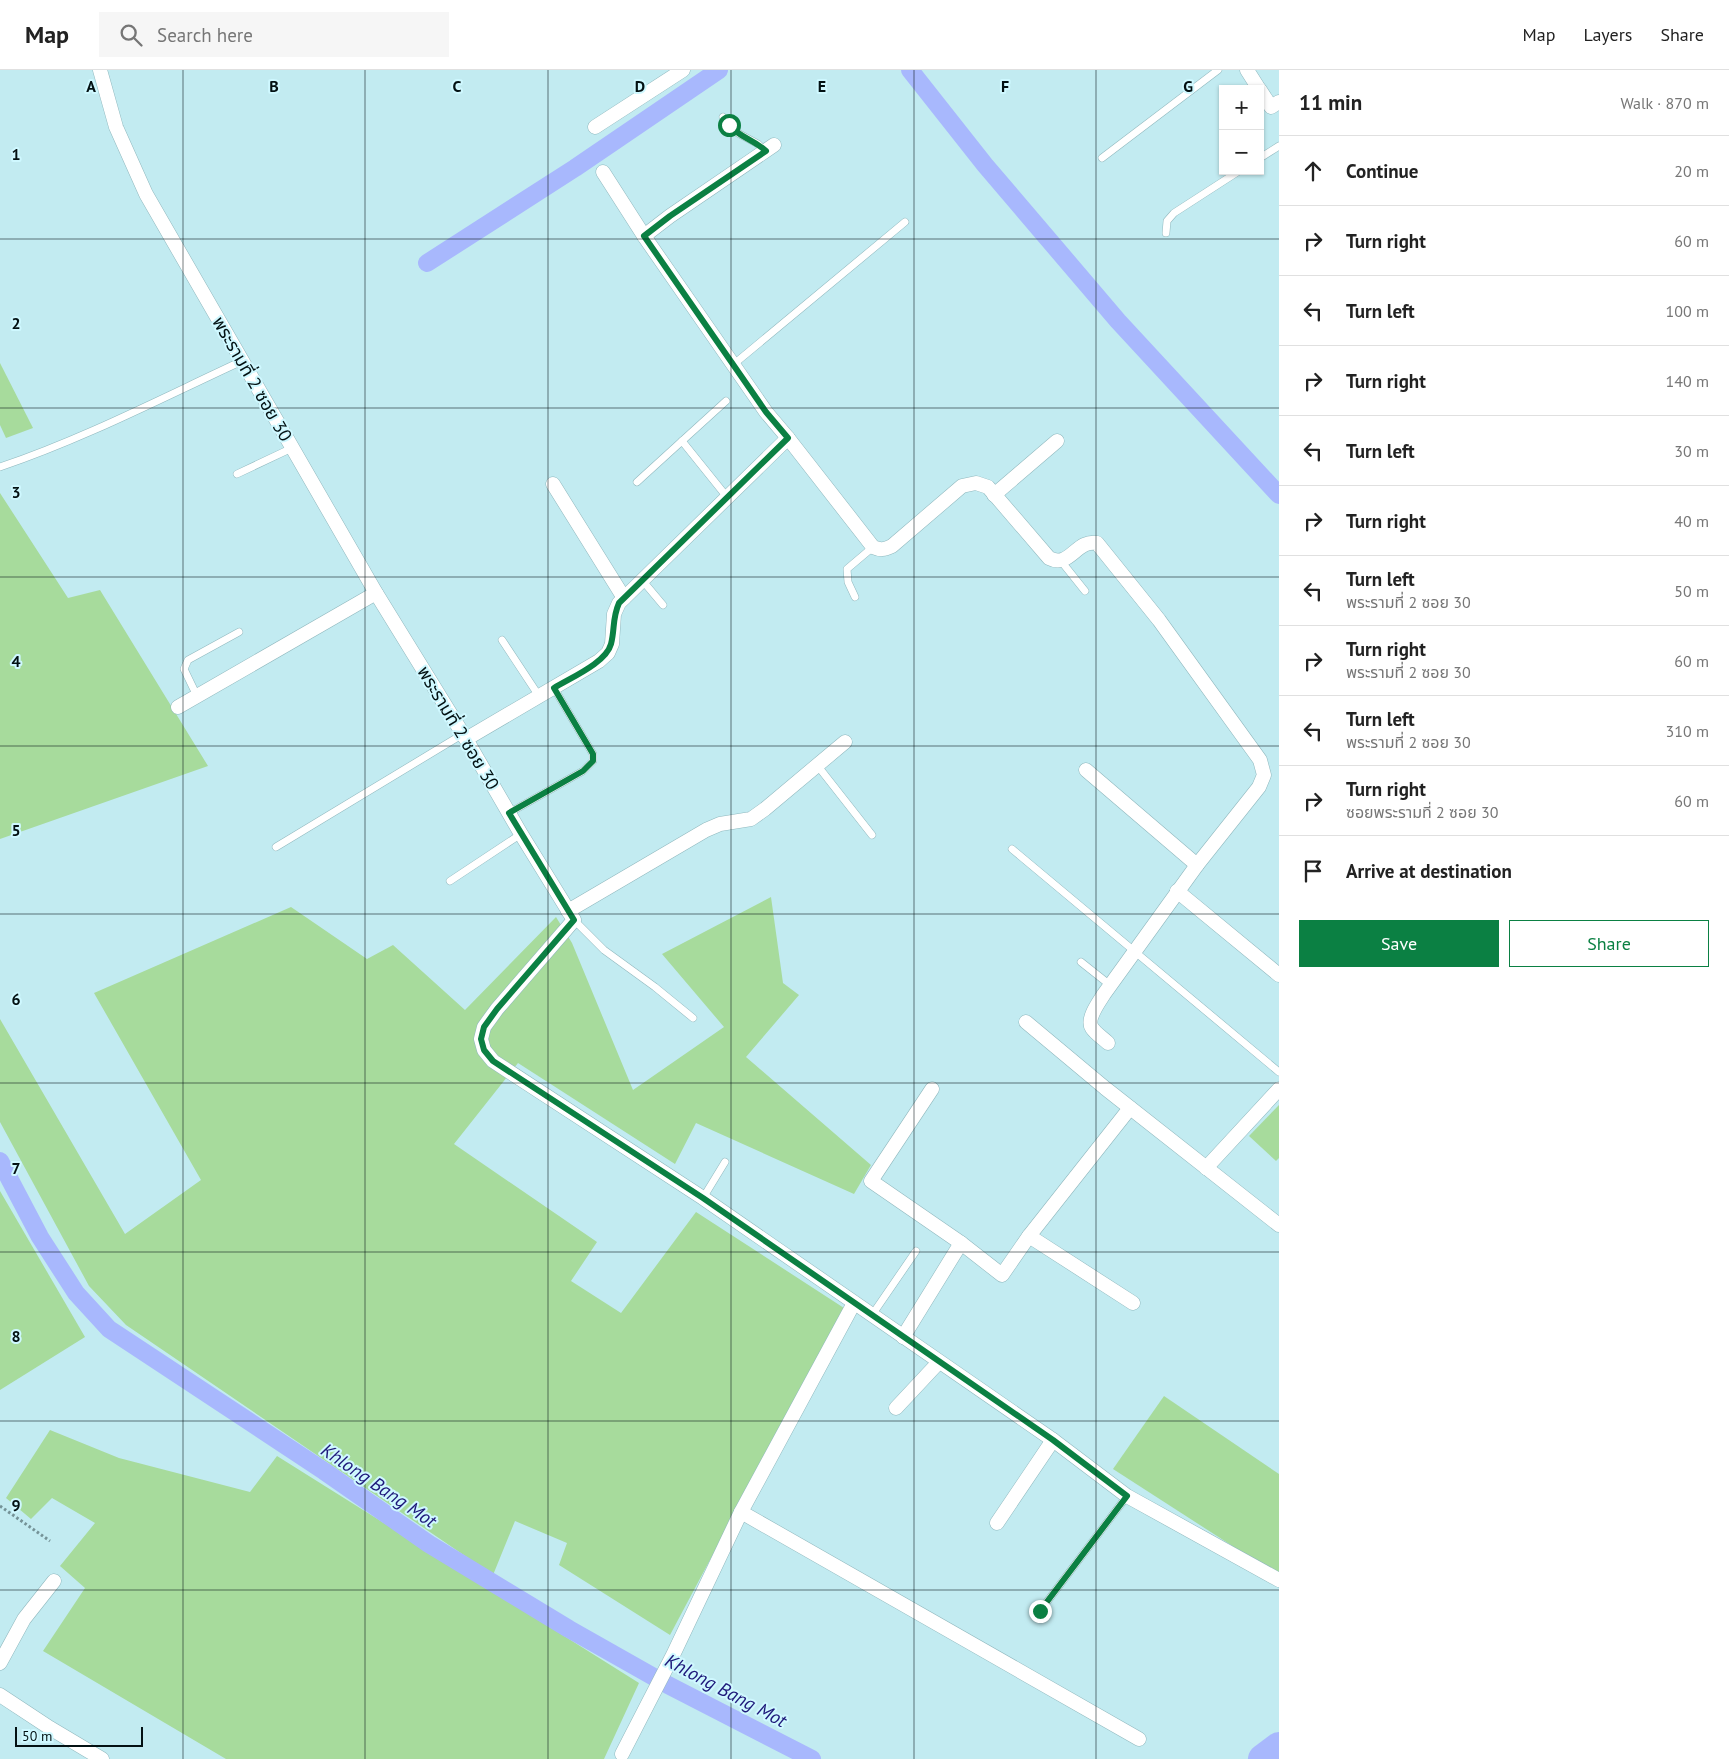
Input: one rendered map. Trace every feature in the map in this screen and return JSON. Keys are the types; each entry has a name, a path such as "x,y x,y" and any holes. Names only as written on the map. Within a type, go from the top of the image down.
{"street":[{"name":"พระรามที่ 2 ซอย 30","path":"100,70 116,127 146,194 376,593 465,736 571,916"},
{"path":"595,127 683,70"},
{"path":"1247,70 1257,85"},
{"path":"1264,96 1271,107 1279,102"},
{"path":"644,236 670,216 770,148"},
{"path":"603,172 644,236 766,412 873,547 885,550 892,546 962,486 976,482 988,487 1049,558 1061,561 1086,543 1098,543 1160,620 1260,760 1264,775 1259,787 1177,891 1110,985 1091,1016 1090,1023 1092,1027 1108,1043"},
{"path":"465,736 554,688 599,661 608,653 612,644 614,614 619,603 788,438"},
{"path":"994,495 1058,441"},
{"path":"553,484 624,598"},
{"path":"178,707 376,593"},
{"path":"845,742 751,819 720,824 706,830 571,916 484,1027 481,1039 484,1050 493,1061 703,1198 1053,1440 1127,1496 1279,1580"},
{"path":"1086,770 1197,865"},
{"path":"1177,891 1279,975"},
{"path":"1026,1022 1130,1108 1279,1225"},
{"path":"932,1089 872,1181 961,1243 1002,1275 1028,1236 1130,1108"},
{"path":"1206,1168 1279,1089"},
{"path":"1028,1236 1133,1304"},
{"path":"903,1337 961,1243"},
{"path":"622,1754 668,1664 741,1512 854,1303"},
{"path":"896,1408 940,1362"},
{"path":"997,1523 1053,1440"},
{"path":"741,1512 1139,1739"},
{"path":"0,1663 24,1618 54,1581"},
{"path":"0,1696 102,1759"}],"lane":[{"path":"1102,158 1218,70"},
{"path":"723,117 734,131 758,144 770,148"},
{"path":"1264,155 1279,146"},
{"path":"1166,233 1167,221 1174,213 1232,175"},
{"path":"734,364 905,222"},
{"path":"0,467 34,456 242,361"},
{"path":"637,482 726,401"},
{"path":"682,441 728,497"},
{"path":"237,474 292,448"},
{"path":"855,597 848,582 847,569 873,547"},
{"path":"1061,561 1085,591"},
{"path":"642,580 663,605"},
{"path":"197,696 184,669 188,660 238,632"},
{"path":"502,640 539,696"},
{"path":"509,813 583,771 593,761 593,754 554,688"},
{"path":"276,847 465,736"},
{"path":"817,765 872,835"},
{"path":"450,881 521,834"},
{"path":"1012,849 1279,1072"},
{"path":"571,916 604,950 655,987 693,1018"},
{"path":"1081,962 1110,985"},
{"path":"703,1198 725,1162"},
{"path":"872,1315 916,1251"},
{"path":"1040,1611 1127,1496"}],"path":[{"path":"0,1506 50,1541"}],"green space":[{"path":"0,363 33,428 6,438 0,425"},
{"path":"0,493 68,598 100,590 208,766 0,839"},
{"path":"771,897 783,983 799,995 746,1057 871,1165 854,1194 696,1123 675,1164 518,1063 454,1144 597,1242 571,1281 621,1313 696,1212 844,1308 670,1635 559,1565 567,1543 515,1521 493,1575 126,1325 89,1286 0,1122 0,1019 125,1234 201,1180 94,993 291,907 367,959 393,945 465,1010 556,917 572,943 633,1090 724,1027 662,954"},
{"path":"1279,1105 1279,1158 1276,1161 1249,1136"},
{"path":"0,1191 85,1337 0,1390"},
{"path":"1164,1396 1279,1474 1279,1576 1113,1469"},
{"path":"50,1430 119,1458 250,1492 277,1456 639,1683 604,1759 226,1759 43,1651 85,1588 60,1566 95,1523 52,1498 31,1519 6,1498"}],"waterway":[{"path":"427,263 575,168 719,70"},
{"path":"910,70 985,165 1118,321 1279,495"},
{"name":"Khlong Bang Mot","path":"0,1161 40,1237 76,1293 109,1329 324,1471 429,1544 569,1629 668,1685 812,1759"},
{"path":"1263,1759 1279,1747"}],"route":[{"path":"729,125 734,131 758,144 766,151 670,216 644,236 766,412 788,438 619,603 614,614 612,644 608,653 599,661 554,688 593,754 593,761 583,771 509,813 574,920 497,1009 484,1027 481,1039 484,1050 493,1061 703,1198 1053,1440 1127,1496 1040,1611"}]}
